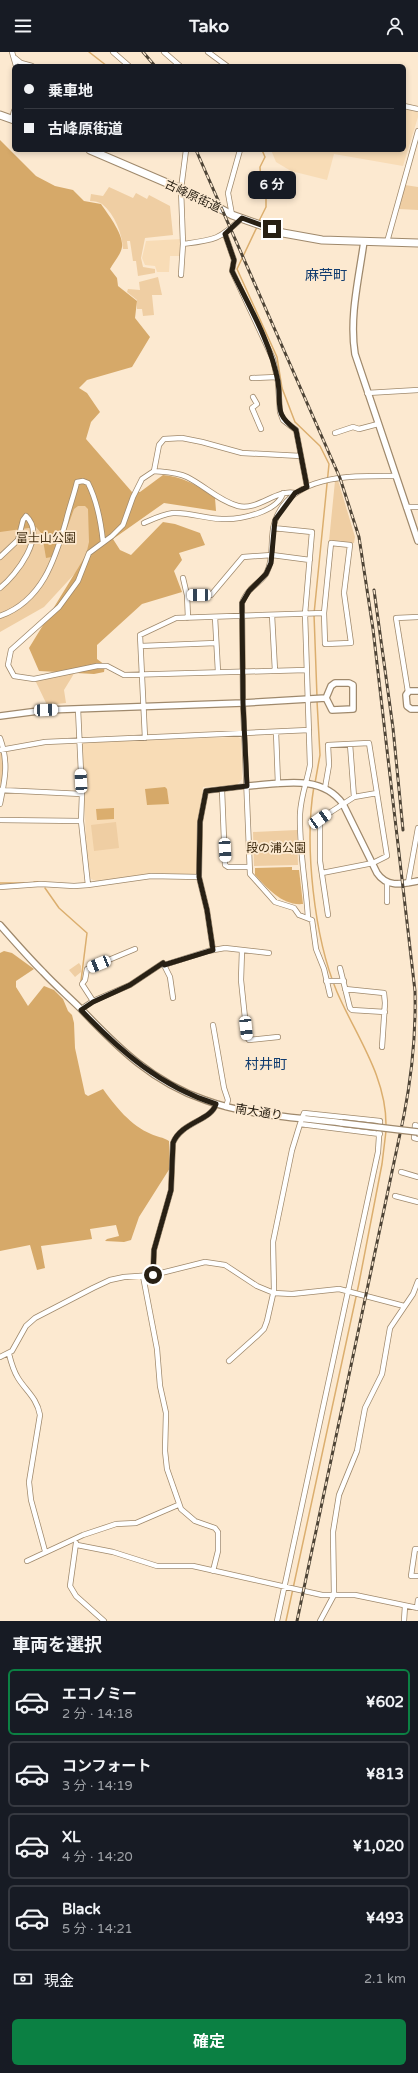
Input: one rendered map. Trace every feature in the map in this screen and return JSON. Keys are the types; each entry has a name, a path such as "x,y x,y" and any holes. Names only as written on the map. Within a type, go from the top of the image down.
{"main road":[{"path":"1,116 12,120"},
{"name":"古峰原街道","path":"95,152 181,189 232,215 299,237 418,243"}],"street":[{"path":"12,52 16,64"},
{"path":"113,52 127,64"},
{"path":"164,52 178,64"},
{"path":"208,52 224,64"},
{"path":"15,58 25,64"},
{"path":"406,106 418,109"},
{"path":"388,242 418,132"},
{"path":"181,275 183,244 181,189 186,152"},
{"path":"232,215 228,193 239,152"},
{"path":"183,244 209,241 225,234 242,218"},
{"path":"225,234 234,260 232,271 273,360 277,377 280,412 283,420 296,430 307,487"},
{"path":"364,241 352,328 355,354 418,541"},
{"path":"252,378 277,377"},
{"path":"367,393 418,390"},
{"path":"253,397 257,404 252,408 261,429"},
{"path":"334,433 353,426 359,429 378,424"},
{"path":"301,456 242,453 182,438 164,439 159,445 154,471 142,480 133,497 123,524 112,536 89,553 78,581 59,607 11,650 8,665 14,676 34,679 97,666 107,666 124,675 306,670"},
{"path":"154,471 182,475 217,497 240,507 283,493 295,493 307,487 351,476 395,476"},
{"path":"0,616 20,606 31,597 43,582 63,532 77,482 83,481 88,483 92,491 99,515 103,542"},
{"path":"144,523 173,513 199,514 223,520 265,512 282,499 283,493"},
{"path":"295,493 275,520 273,528 272,555 266,574 249,591 242,603 243,703 249,867 250,874 272,899 294,908 299,915 312,920 316,949 328,981 330,995"},
{"path":"406,507 418,507"},
{"path":"0,556 18,540 23,520 26,516 30,520 32,528 30,550 14,575 0,588"},
{"path":"273,528 312,532 305,614 310,765 300,814 300,841 308,918"},
{"path":"331,543 350,545 344,593 351,643 325,644 324,613 331,543"},
{"path":"187,595 211,595 243,557 272,555 310,560"},
{"path":"183,578 187,595 188,618"},
{"path":"145,738 140,635 176,618 324,613"},
{"path":"272,615 275,671"},
{"path":"215,617 218,672"},
{"path":"418,617 396,618 408,692 406,695 407,706 411,709 418,709"},
{"path":"141,646 216,643"},
{"path":"324,698 332,710 353,709 354,687 349,683 331,685"},
{"path":"324,698 331,685"},
{"path":"331,685 332,707 336,711"},
{"path":"408,692 418,691"},
{"path":"0,716 78,709 243,703 324,698"},
{"path":"78,709 82,794 81,821 88,885"},
{"path":"2,750 45,742 309,730"},
{"path":"276,732 278,784"},
{"path":"0,738 6,774 0,804"},
{"path":"322,873 373,863 387,856 369,743 328,745 329,765 323,787"},
{"path":"350,744 354,797"},
{"path":"213,950 207,910 199,877 200,822 206,791 247,786 307,783 323,787 336,796 343,804 380,878 386,882 395,884 418,881"},
{"path":"2,790 82,794"},
{"path":"222,790 226,865 228,867 249,867"},
{"path":"328,915 322,873 320,819 354,797 377,793"},
{"path":"0,820 81,821"},
{"path":"408,883 418,828"},
{"path":"0,887 41,884 74,886 88,885 150,876 199,877"},
{"path":"386,882 387,902"},
{"name":"南大通り","path":"0,925 42,972 118,1047 154,1075 189,1094 226,1107 301,1121 342,1123 418,1132"},
{"path":"81,1010 93,1002 130,985 163,963 164,965 213,950 226,948 270,953"},
{"path":"93,1002 82,984 85,980 87,969 135,949"},
{"path":"242,950 241,980 247,1037 249,1040 278,1037"},
{"path":"164,965 170,977 173,998"},
{"path":"340,968 342,981 352,1010 385,1012"},
{"path":"328,981 342,981"},
{"path":"345,989 383,992 385,1012 382,1047"},
{"path":"213,1025 224,1088 228,1100 226,1107"},
{"path":"153,1275 154,1250 171,1190 173,1143 175,1138 183,1129 214,1110 216,1104"},
{"path":"229,1361 264,1329 274,1293 273,1242 292,1150 304,1113 308,1112 380,1121 378,1152 277,1621"},
{"path":"301,1121 380,1134"},
{"path":"418,1126 415,1126 414,1138 418,1139"},
{"path":"400,1172 418,1177"},
{"path":"394,1196 418,1202"},
{"path":"0,1357 9,1354 26,1326 44,1312 110,1280 124,1277 153,1275 205,1262 230,1267 257,1286 274,1293 292,1294 329,1289 349,1291 404,1306"},
{"path":"143,1276 157,1349 160,1386 166,1413 166,1462 178,1505 191,1518 214,1528 218,1532 218,1551 213,1571"},
{"path":"320,1621 334,1595 333,1532 339,1495 358,1451 365,1408 382,1374 390,1328 416,1288 418,1281"},
{"path":"9,1354 13,1369 18,1379 38,1405 40,1415 29,1482 31,1500 45,1551"},
{"path":"27,1560 45,1551 116,1524 136,1523 178,1505"},
{"path":"75,1540 76,1545 70,1586 76,1596 104,1621"},
{"path":"76,1545 125,1555 157,1566 193,1566 300,1590 334,1595 355,1595 418,1608 418,1600"},
{"path":"418,1549 415,1549 411,1576 418,1576"},
{"path":"404,1621 405,1606"}],"shaded area":[{"path":"406,109 418,112 418,117 403,166 334,154 327,180 291,171 276,162 272,152 406,152"},
{"path":"181,239 181,256 170,256 169,272 157,272 155,266 145,265 142,258 146,241"},
{"path":"238,737 241,739 242,779 237,785 203,787 199,815 197,872 195,875 160,873 98,882 91,879 88,873 81,742"},
{"path":"114,808 114,819 97,820 96,809"},
{"path":"292,867 292,870 299,870 303,904 289,902 276,896 255,875 255,868"}],"green space":[{"path":"0,140 36,176 55,186 73,190 84,201 101,204 115,225 122,242 120,252 110,269 117,278 118,286 137,301 135,318 150,337 132,367 87,380 79,388 87,393 100,412 91,422 86,439 132,492 140,492 163,475 185,480 215,498 216,511 164,503 113,539 120,550 131,555 163,522 175,524 200,533 205,545 179,553 182,560 174,571 182,592 142,604 97,645 97,659 105,665 104,672 94,674 39,671 29,648 86,555 89,542 88,509 85,506 78,506 74,509 57,556 46,558 42,534 36,527 0,532"},
{"path":"405,185 418,187 418,210 399,209"},
{"path":"109,187 133,198 136,193 147,199 149,195 170,206 173,235 145,238 141,258 143,267 155,269 155,273 138,276 136,261 133,261 130,241 127,241 128,249 123,249 117,225 111,213 102,204 90,201 91,194 103,196"},
{"path":"158,277 162,295 152,295 154,315 143,316 142,309 137,309 137,300 127,292 128,289 140,290 139,282"},
{"name":"富士山公園","path":"83,479 103,543 44,607 0,632 0,504"},
{"path":"338,480 355,537 354,543 329,541 335,481"},
{"path":"75,672 64,690 66,703 47,705 35,680"},
{"path":"0,752 3,754 5,772 0,786"},
{"path":"165,787 167,789 169,804 147,805 145,789"},
{"path":"116,822 119,848 94,851 91,825"},
{"name":"段の浦公園","path":"297,830 298,865 254,866 253,832"},
{"path":"4,951 12,953 34,969 16,981 16,987 28,1006 44,986 54,990 63,999 68,1011 72,1015 74,1023 75,1048 85,1094 88,1096 103,1089 118,1109 130,1121 151,1134 169,1141 170,1168 139,1217 131,1240 124,1242 105,1241 107,1239 119,1236 116,1225 90,1229 92,1239 41,1246 45,1268 37,1270 30,1245 0,1251 0,953"},
{"path":"79,963 81,966 81,972 75,977 69,970"}],"waterway":[{"path":"89,52 104,64"},
{"path":"259,221 266,207 266,193 261,184 260,167 265,157 263,152"},
{"path":"257,227 237,269 277,357 282,388 295,422 320,446 329,464 314,614 317,697"},
{"path":"315,783 320,755 317,701"},
{"path":"314,786 310,835 311,863 313,890 322,945 337,992 376,1074 385,1109 386,1127"},
{"path":"0,883 24,883"},
{"path":"45,888 59,908 87,933 81,981"},
{"path":"286,1621 359,1283 382,1164 386,1131"}],"railway":[{"path":"143,52 153,64"},
{"path":"197,152 340,478 359,537 373,629 415,991 413,1054 404,1115 297,1621"},
{"path":"374,590 393,728 403,830"}],"district":[{"name":"麻苧町","path":"326,275"},
{"name":"村井町","path":"266,1064"}],"route":[{"path":"153,1275 154,1250 170,1200 173,1178 173,1143 178,1133 214,1110 216,1104 189,1094 154,1075 129,1057 81,1010 93,1002 130,985 163,963 164,965 213,950 207,910 199,877 201,875 200,822 206,791 247,786 243,703 242,603 249,591 266,574 271,563 273,528 275,520 288,500 295,493 307,487 296,430 283,420 280,412 278,382 273,360 232,271 234,260 225,234 242,218 272,229"}]}
